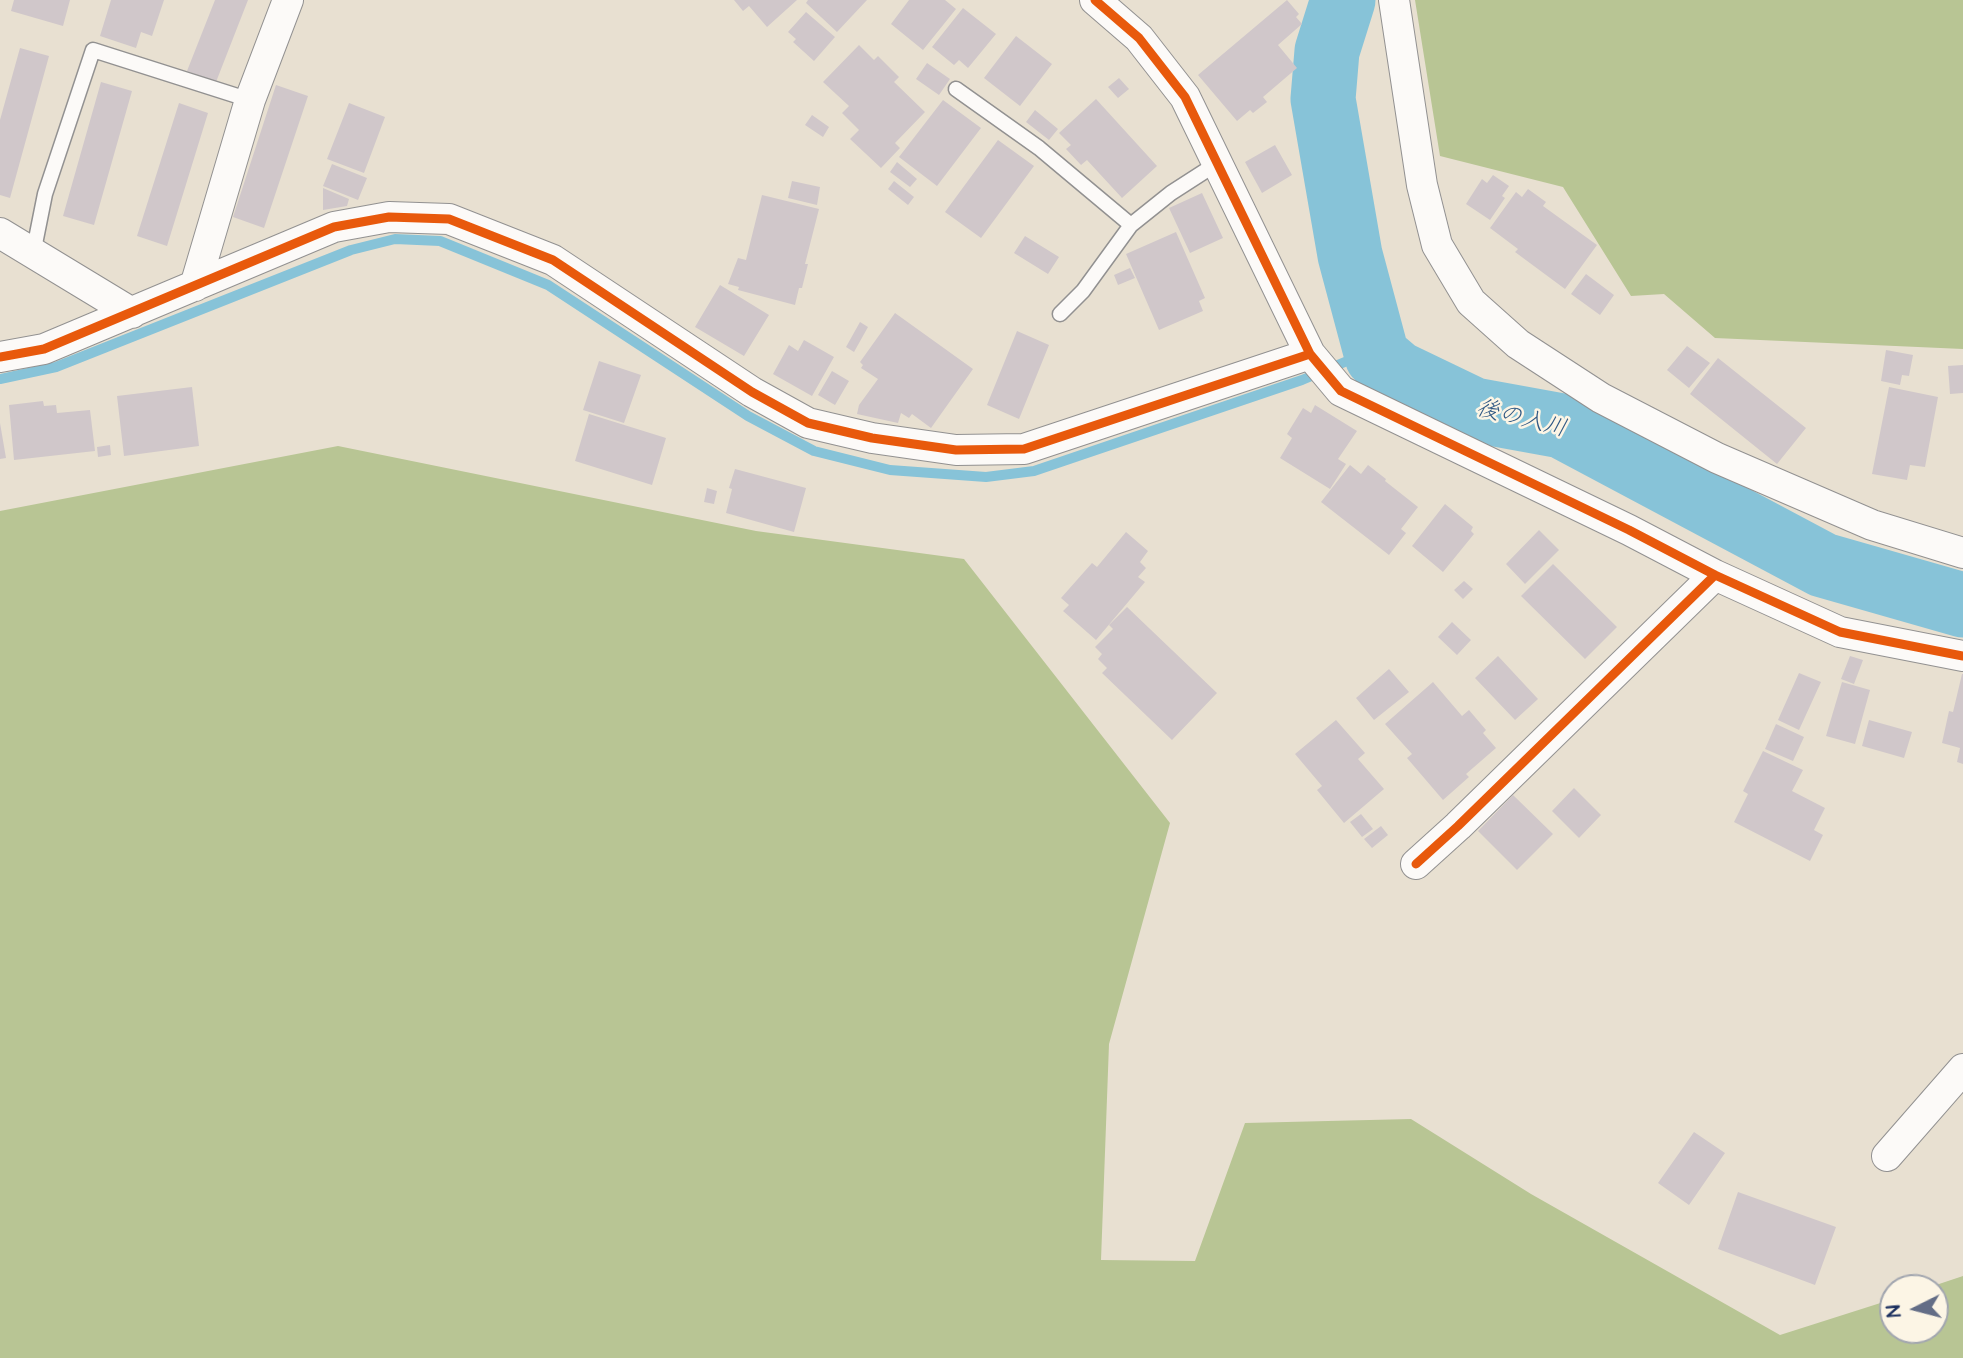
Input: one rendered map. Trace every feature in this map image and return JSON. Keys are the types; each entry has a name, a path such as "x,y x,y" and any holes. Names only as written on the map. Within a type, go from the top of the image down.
{"street":[{"path":"195,286 250,100 288,0"},
{"path":"1096,0 1139,38 1185,97 1216,164 1320,367 1341,391 1629,530 1715,575 1840,632 1963,656"},
{"path":"1394,0 1422,185 1437,245 1471,302 1518,344 1601,398 1717,458 1872,525 1963,553"},
{"path":"0,357 44,349 334,227 389,217 449,219 553,260 752,392 808,423 872,438 956,450 1024,449 1320,367"},
{"path":"0,233 132,313"},
{"path":"1416,864 1715,575"},
{"path":"1887,1156 1963,1069"}],"lane":[{"path":"33,254 45,194 93,50 250,100"},
{"path":"956,89 1039,148 1131,225"},
{"path":"1060,314 1083,291 1131,225 1171,193 1216,164"}],"green space":[{"path":"1415,0 1963,0 1963,349 1715,338 1664,294 1631,296 1563,187 1440,156"},
{"path":"338,446 756,531 964,559 1170,823 1109,1044 1101,1260 1195,1261 1245,1123 1411,1119 1531,1194 1780,1335 1879,1303 1879,1344 1949,1344 1949,1281 1963,1276 1963,1358 0,1358 0,511"}],"building":[{"path":"14,0 70,0 63,26 11,11"},
{"path":"111,0 164,0 152,36 141,32 136,48 100,36"},
{"path":"215,0 248,0 216,82 187,71"},
{"path":"734,0 797,0 767,27 749,6 743,11"},
{"path":"808,0 867,0 837,32 806,3"},
{"path":"909,0 945,0 956,9 923,50 891,24"},
{"path":"1287,0 1299,14 1296,17 1302,24 1278,45 1297,68 1263,97 1267,102 1253,113 1250,110 1237,121 1198,75"},
{"path":"963,8 996,34 968,68 959,60 954,65 932,47"},
{"path":"806,12 835,37 814,61 793,42 796,39 788,32"},
{"path":"1016,36 1052,64 1020,106 984,78"},
{"path":"859,45 874,60 878,56 899,77 894,82 925,112 895,143 900,148 881,168 850,139 859,130 842,113 849,106 823,82"},
{"path":"20,48 49,56 10,198 0,195 0,120"},
{"path":"927,63 950,79 939,95 916,79"},
{"path":"1119,78 1129,89 1118,98 1108,87"},
{"path":"101,82 132,91 94,225 63,216"},
{"path":"276,85 308,96 264,228 233,217"},
{"path":"1096,99 1157,166 1122,198 1087,160 1081,165 1066,149 1071,145 1059,133"},
{"path":"943,100 981,128 937,186 899,157"},
{"path":"179,103 208,113 167,246 137,236"},
{"path":"349,103 385,117 364,173 327,159"},
{"path":"1035,110 1058,129 1049,140 1026,122"},
{"path":"812,115 829,127 823,137 805,125"},
{"path":"998,140 1034,166 981,238 945,212"},
{"path":"1275,145 1292,175 1262,193 1245,162"},
{"path":"897,162 917,179 910,187 890,172"},
{"path":"332,164 367,178 358,200 323,186"},
{"path":"1493,175 1509,186 1502,196 1505,198 1490,220 1466,204 1482,179 1487,183"},
{"path":"792,181 820,187 817,205 788,198"},
{"path":"894,181 914,197 908,205 888,189"},
{"path":"323,188 349,199 347,206 323,210"},
{"path":"1528,189 1546,202 1543,206 1597,245 1565,289 1515,252 1518,249 1490,228 1516,192 1522,197"},
{"path":"1202,193 1223,238 1190,253 1169,208"},
{"path":"762,195 819,209 805,264 808,264 802,288 799,288 795,305 738,290 739,287 728,284 738,258 746,260"},
{"path":"1176,232 1205,298 1199,301 1203,311 1159,330 1126,254"},
{"path":"1025,236 1059,257 1048,274 1014,253"},
{"path":"1130,268 1135,278 1118,285 1114,275"},
{"path":"1586,274 1614,295 1600,315 1571,294"},
{"path":"720,285 769,315 744,356 695,327"},
{"path":"895,313 973,369 931,428 912,414 909,418 901,413 898,423 857,414 859,405 878,379 861,368 863,365 860,362"},
{"path":"860,322 868,327 854,352 846,347"},
{"path":"1017,331 1049,345 1019,419 987,405"},
{"path":"804,340 834,357 812,396 773,374 789,345 798,351"},
{"path":"1687,346 1710,363 1689,388 1667,370"},
{"path":"1886,350 1913,355 1909,376 1902,375 1900,385 1881,381"},
{"path":"1718,358 1806,428 1777,464 1690,394"},
{"path":"599,361 641,375 624,423 583,410"},
{"path":"1963,365 1963,393 1950,394 1948,366"},
{"path":"832,371 849,381 835,405 818,395"},
{"path":"192,387 199,446 124,456 117,396"},
{"path":"1889,387 1938,397 1925,467 1910,465 1907,480 1872,474"},
{"path":"43,401 44,406 56,405 57,413 90,410 95,451 14,460 9,405"},
{"path":"1315,405 1357,431 1338,459 1346,464 1330,489 1280,458 1292,438 1287,434 1303,408 1311,413"},
{"path":"589,414 666,438 652,485 575,461"},
{"path":"0,423 6,458 0,459"},
{"path":"110,445 111,455 98,457 97,447"},
{"path":"1350,465 1361,474 1368,465 1418,507 1401,529 1406,533 1389,555 1321,502"},
{"path":"735,469 806,488 794,532 726,513"},
{"path":"707,488 717,491 714,504 704,502"},
{"path":"1445,504 1473,527 1471,531 1474,534 1443,572 1412,546"},
{"path":"1539,530 1559,550 1525,584 1506,564"},
{"path":"1126,532 1148,551 1140,562 1146,568 1138,577 1145,582 1096,640 1063,611 1069,605 1061,598 1092,563 1097,567"},
{"path":"1553,564 1617,627 1585,659 1521,596"},
{"path":"1464,581 1473,589 1463,599 1454,590"},
{"path":"1127,607 1217,693 1172,740 1102,673 1107,668 1098,659 1102,654 1095,647 1113,629 1109,625"},
{"path":"1452,622 1471,640 1457,655 1438,637"},
{"path":"1498,656 1538,699 1515,720 1475,678"},
{"path":"1850,656 1863,660 1854,684 1841,679"},
{"path":"1389,669 1409,692 1374,720 1356,698"},
{"path":"1799,673 1821,682 1799,730 1778,720"},
{"path":"1962,674 1963,764 1957,762 1960,748 1942,743 1949,711 1953,712"},
{"path":"1433,682 1462,716 1469,710 1486,730 1483,733 1496,748 1466,774 1469,777 1443,800 1407,758 1412,754 1385,724"},
{"path":"1842,682 1870,690 1855,744 1826,736"},
{"path":"1336,720 1365,753 1358,759 1384,789 1344,823 1317,790 1322,786 1295,754"},
{"path":"1869,720 1912,732 1904,758 1862,746"},
{"path":"1776,724 1804,737 1793,761 1765,749"},
{"path":"1763,751 1803,770 1792,791 1825,808 1814,830 1823,835 1810,861 1734,822 1748,794 1743,791"},
{"path":"1574,788 1601,815 1579,838 1552,811"},
{"path":"1513,795 1553,834 1517,870 1478,831"},
{"path":"1361,814 1373,829 1362,837 1350,822"},
{"path":"1381,826 1388,835 1372,848 1364,839"},
{"path":"1694,1132 1725,1153 1689,1205 1658,1183"},
{"path":"1738,1192 1836,1227 1815,1285 1718,1249"}],"waterway":[{"name":"後の入川","path":"1343,0 1327,51 1323,99 1350,255 1377,356 1397,373 1474,410 1562,426 1823,565 1963,605"},
{"path":"0,379 56,367 351,250 395,239 440,241 548,285 748,416 814,451 890,470 986,477 1034,471 1302,380 1359,356 1377,356"}],"cycle path":[{"path":"1095,0 1139,38 1185,97 1310,354 1341,391 1629,530 1715,575 1840,632 1963,656"},
{"path":"0,357 44,349 334,227 389,217 449,219 553,260 752,392 808,423 872,438 956,450 1024,449 1310,354"},
{"path":"1416,864 1715,575"}]}
